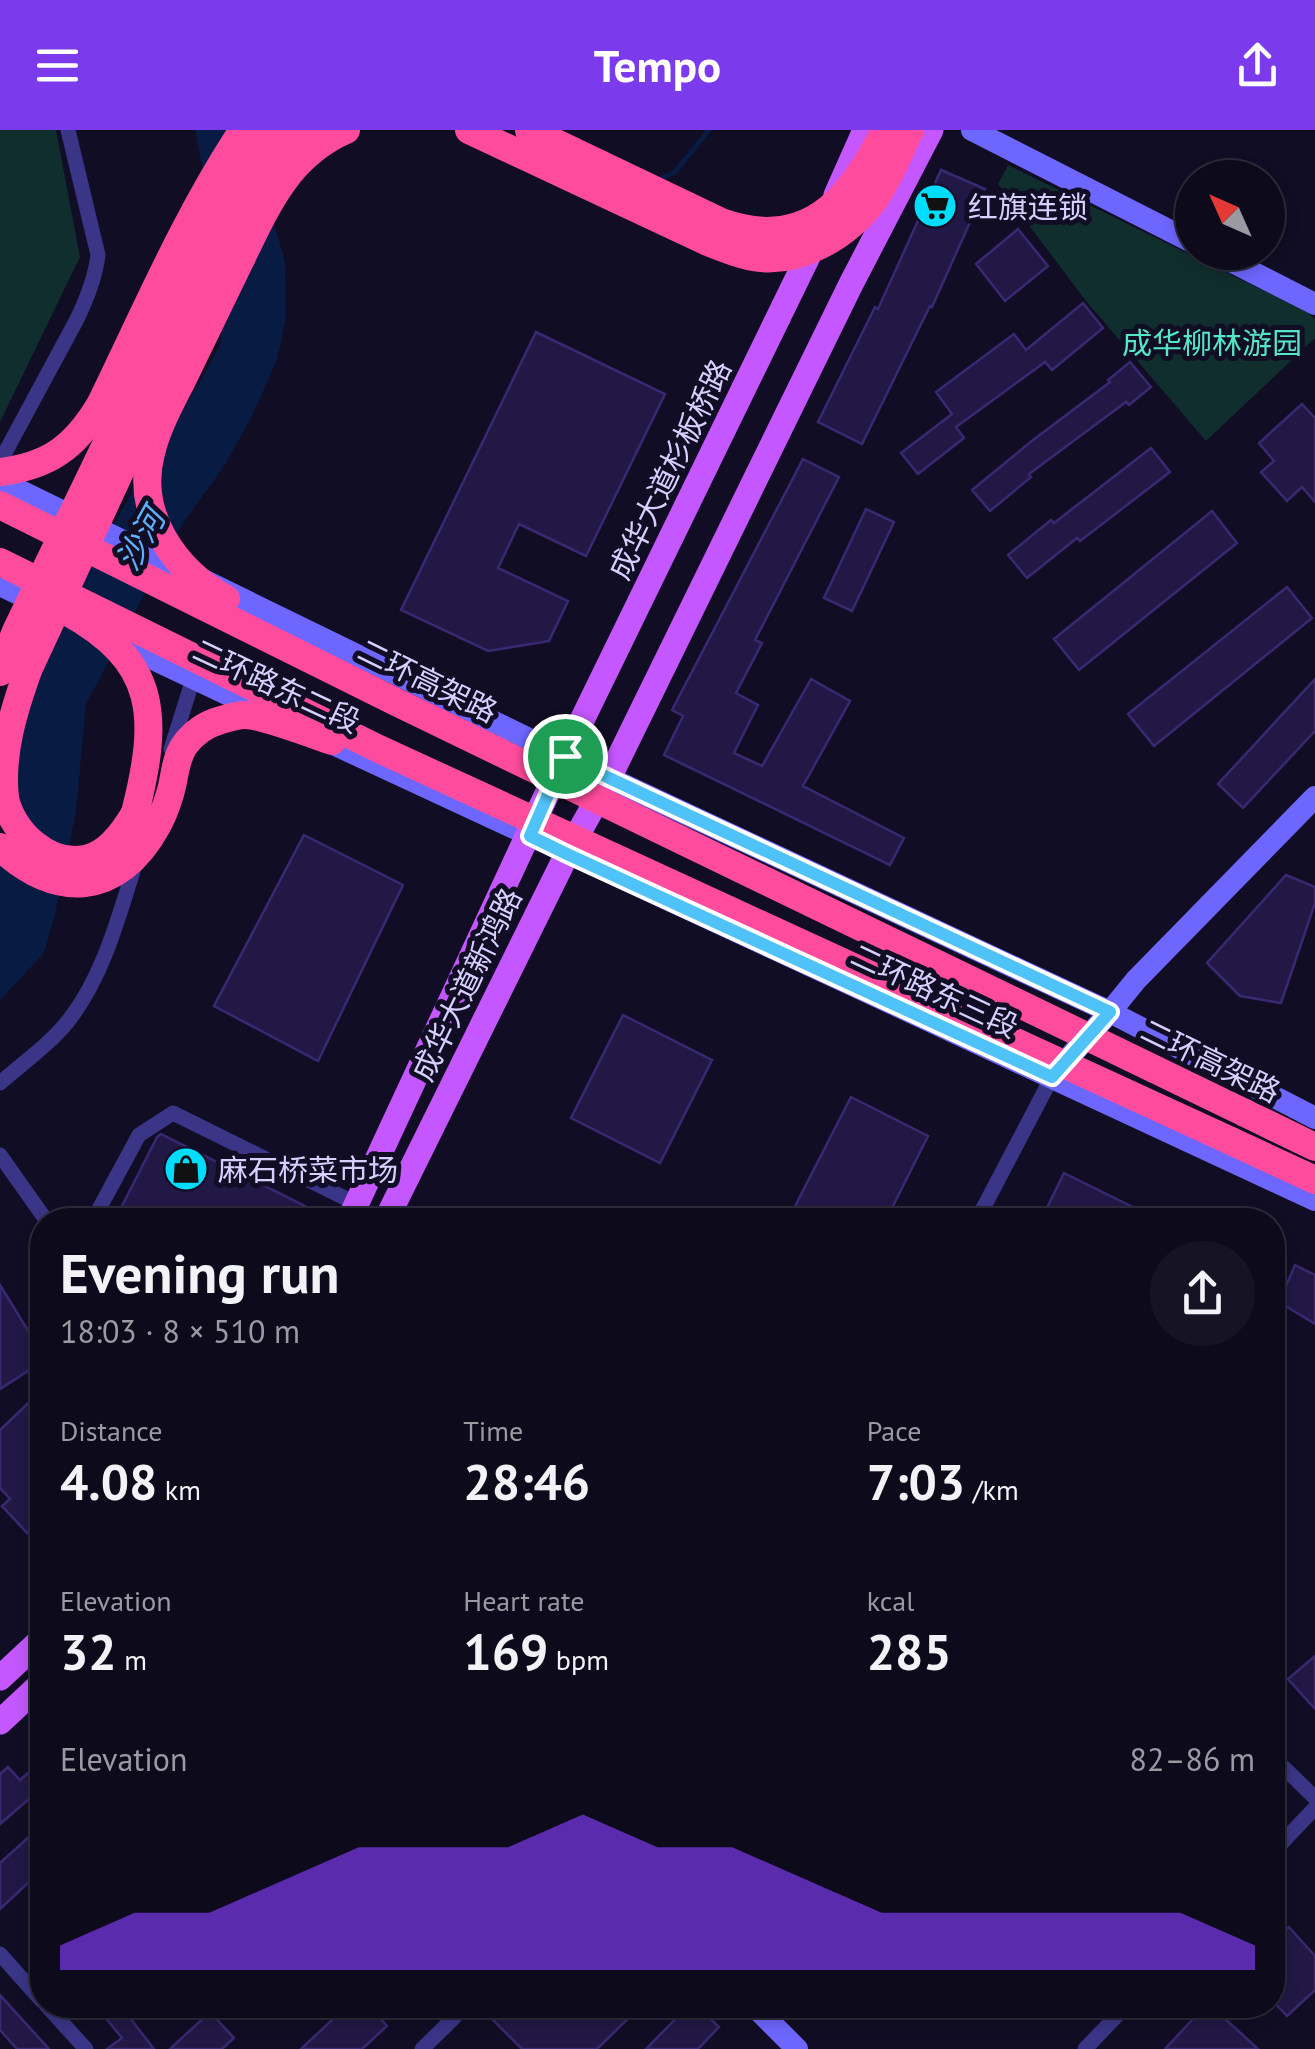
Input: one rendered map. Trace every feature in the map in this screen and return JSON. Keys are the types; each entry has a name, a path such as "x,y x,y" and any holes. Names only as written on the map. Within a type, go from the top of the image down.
{"highway":[{"path":"0,472 46,462 85,430 186,229 243,130"},
{"path":"0,672 16,630 220,208 248,156 274,130"},
{"path":"0,562 50,602 62,609 74,616 87,622 125,655 148,704 145,764 134,812 125,830 107,848 85,860 58,858 37,847 17,828 6,803 2,777 5,748 17,700 37,651 53,616 61,598 248,196 271,164 312,130"},
{"path":"309,657 188,573 170,551 158,527 146,476 156,434 272,199 306,154 346,130"},
{"path":"469,130 708,242 732,252 770,258 814,248 856,220 874,199 910,130"},
{"path":"529,130 721,222 764,232 804,224 837,202 869,163 885,130"},
{"name":"二环高架路","path":"0,505 1315,1146"},
{"path":"0,562 379,749 1315,1180"},
{"path":"0,847 20,866 46,879 70,885 99,881 138,852 163,812 184,747 200,730 219,720 246,714 343,744 379,749"}],"main road":[{"name":"成华大道杉板桥路","path":"530,836 866,130"},
{"path":"609,778 851,284 931,130"},
{"path":"972,130 1175,233"},
{"path":"1248,270 1315,304"},
{"name":"二环路东二段","path":"0,482 609,778"},
{"name":"二环路东二段","path":"0,585 530,836"},
{"name":"成华大道新鸿路","path":"392,1208 567,854 609,778"},
{"name":"二环路东三段","path":"609,778 1110,1012 1315,1118"},
{"path":"1052,1077 1136,980 1315,797"},
{"name":"成华大道新鸿路","path":"355,1208 530,836"},
{"name":"二环路东三段","path":"530,836 1315,1200"},
{"path":"0,1678 30,1650"},
{"path":"0,1722 30,1694"},
{"path":"766,2018 796,2049"}],"street":[{"path":"0,462 88,298 95,276 98,255 68,130"},
{"path":"0,686 40,604"},
{"path":"0,1084 69,1020 97,972 194,679"},
{"path":"983,1208 1052,1077"},
{"path":"99,1208 138,1136 173,1113 346,1208"},
{"path":"0,1155 38,1208"},
{"path":"1285,1769 1315,1798"},
{"path":"1285,1839 1315,1808"},
{"path":"0,1954 30,1987"},
{"path":"58,2018 86,2049"},
{"path":"422,2049 454,2018"},
{"path":"1085,2049 1115,2018"}],"green space":[{"path":"0,130 56,130 80,257 0,422"},
{"name":"成华柳林游园","path":"1008,165 1175,247 1175,270 1222,270 1307,312 1315,319 1315,338 1206,441 1086,301 998,184"}],"water":[{"name":"沙河","path":"195,130 247,130 285,261 286,318 277,360 225,465 181,526 86,704 76,812 44,953 0,1000 0,867 24,706 91,567 220,345 224,318 211,209"}],"building":[{"path":"941,170 985,189 932,307 862,444 818,422 875,307 878,309"},
{"path":"1018,229 1048,266 1005,301 976,264"},
{"path":"1083,303 1103,328 1052,370 1045,362 956,427 964,438 918,474 901,453 952,414 936,392 1014,334 1026,350"},
{"path":"536,332 665,394 586,556 519,524 498,568 568,601 549,641 488,651 401,610"},
{"path":"1130,362 1151,387 1029,474 1031,477 990,511 972,490"},
{"path":"1302,404 1315,418 1315,502 1302,487 1287,501 1261,472 1274,461 1259,443"},
{"path":"1151,448 1170,472 1027,578 1008,555"},
{"path":"803,459 839,477 755,640 762,643 736,693 758,705 734,753 762,766 811,679 850,701 803,786 904,838 890,865 664,755 683,716 672,710"},
{"path":"866,509 894,522 852,611 824,598"},
{"path":"1212,511 1237,543 1079,670 1054,639"},
{"path":"1287,587 1312,618 1154,746 1128,714"},
{"path":"1315,679 1315,731 1243,808 1218,784"},
{"path":"304,835 403,885 318,1061 214,1006"},
{"path":"1286,875 1315,887 1315,903 1281,1003 1240,996 1207,963"},
{"path":"623,1015 712,1060 660,1163 571,1118"},
{"path":"851,1097 928,1136 892,1208 794,1208"},
{"name":"麻石桥菜市场","path":"161,1134 305,1206 121,1208"},
{"path":"1064,1173 1135,1208 1047,1208"},
{"path":"1295,1265 1315,1275 1315,1324 1285,1306 1285,1288"},
{"path":"0,1285 30,1334 30,1370 0,1389"},
{"path":"30,1401 27,1533 2,1506 10,1499 0,1488 0,1430"},
{"path":"1315,1656 1315,1709 1288,1679"},
{"path":"8,1767 20,1780 30,1771 30,1798 0,1824 0,1774"},
{"path":"30,1836 30,1881 0,1909 0,1863"},
{"path":"1289,1927 1315,1956 1315,1990 1287,2016 1285,2014 1285,1931"},
{"path":"0,1995 49,2049 17,2049 0,2030"},
{"path":"106,2018 130,2018 154,2049 107,2049 122,2038"},
{"path":"204,2018 216,2018 234,2038 222,2049 170,2049"},
{"path":"334,2018 380,2018 387,2026 362,2049 301,2049"},
{"path":"491,2018 629,2018 597,2049 522,2049"},
{"path":"676,2018 710,2018 719,2027 698,2049 646,2049"},
{"path":"1194,2018 1224,2018 1258,2049 1165,2049"}],"waterway":[{"path":"658,180 675,172 709,130"}],"place":[{"name":"红旗连锁","path":"935,206"},
{"name":"麻石桥菜市场","path":"186,1169"}],"route":[{"path":"565,756 1110,1012 1052,1077 567,854 530,836 565,756"}]}
